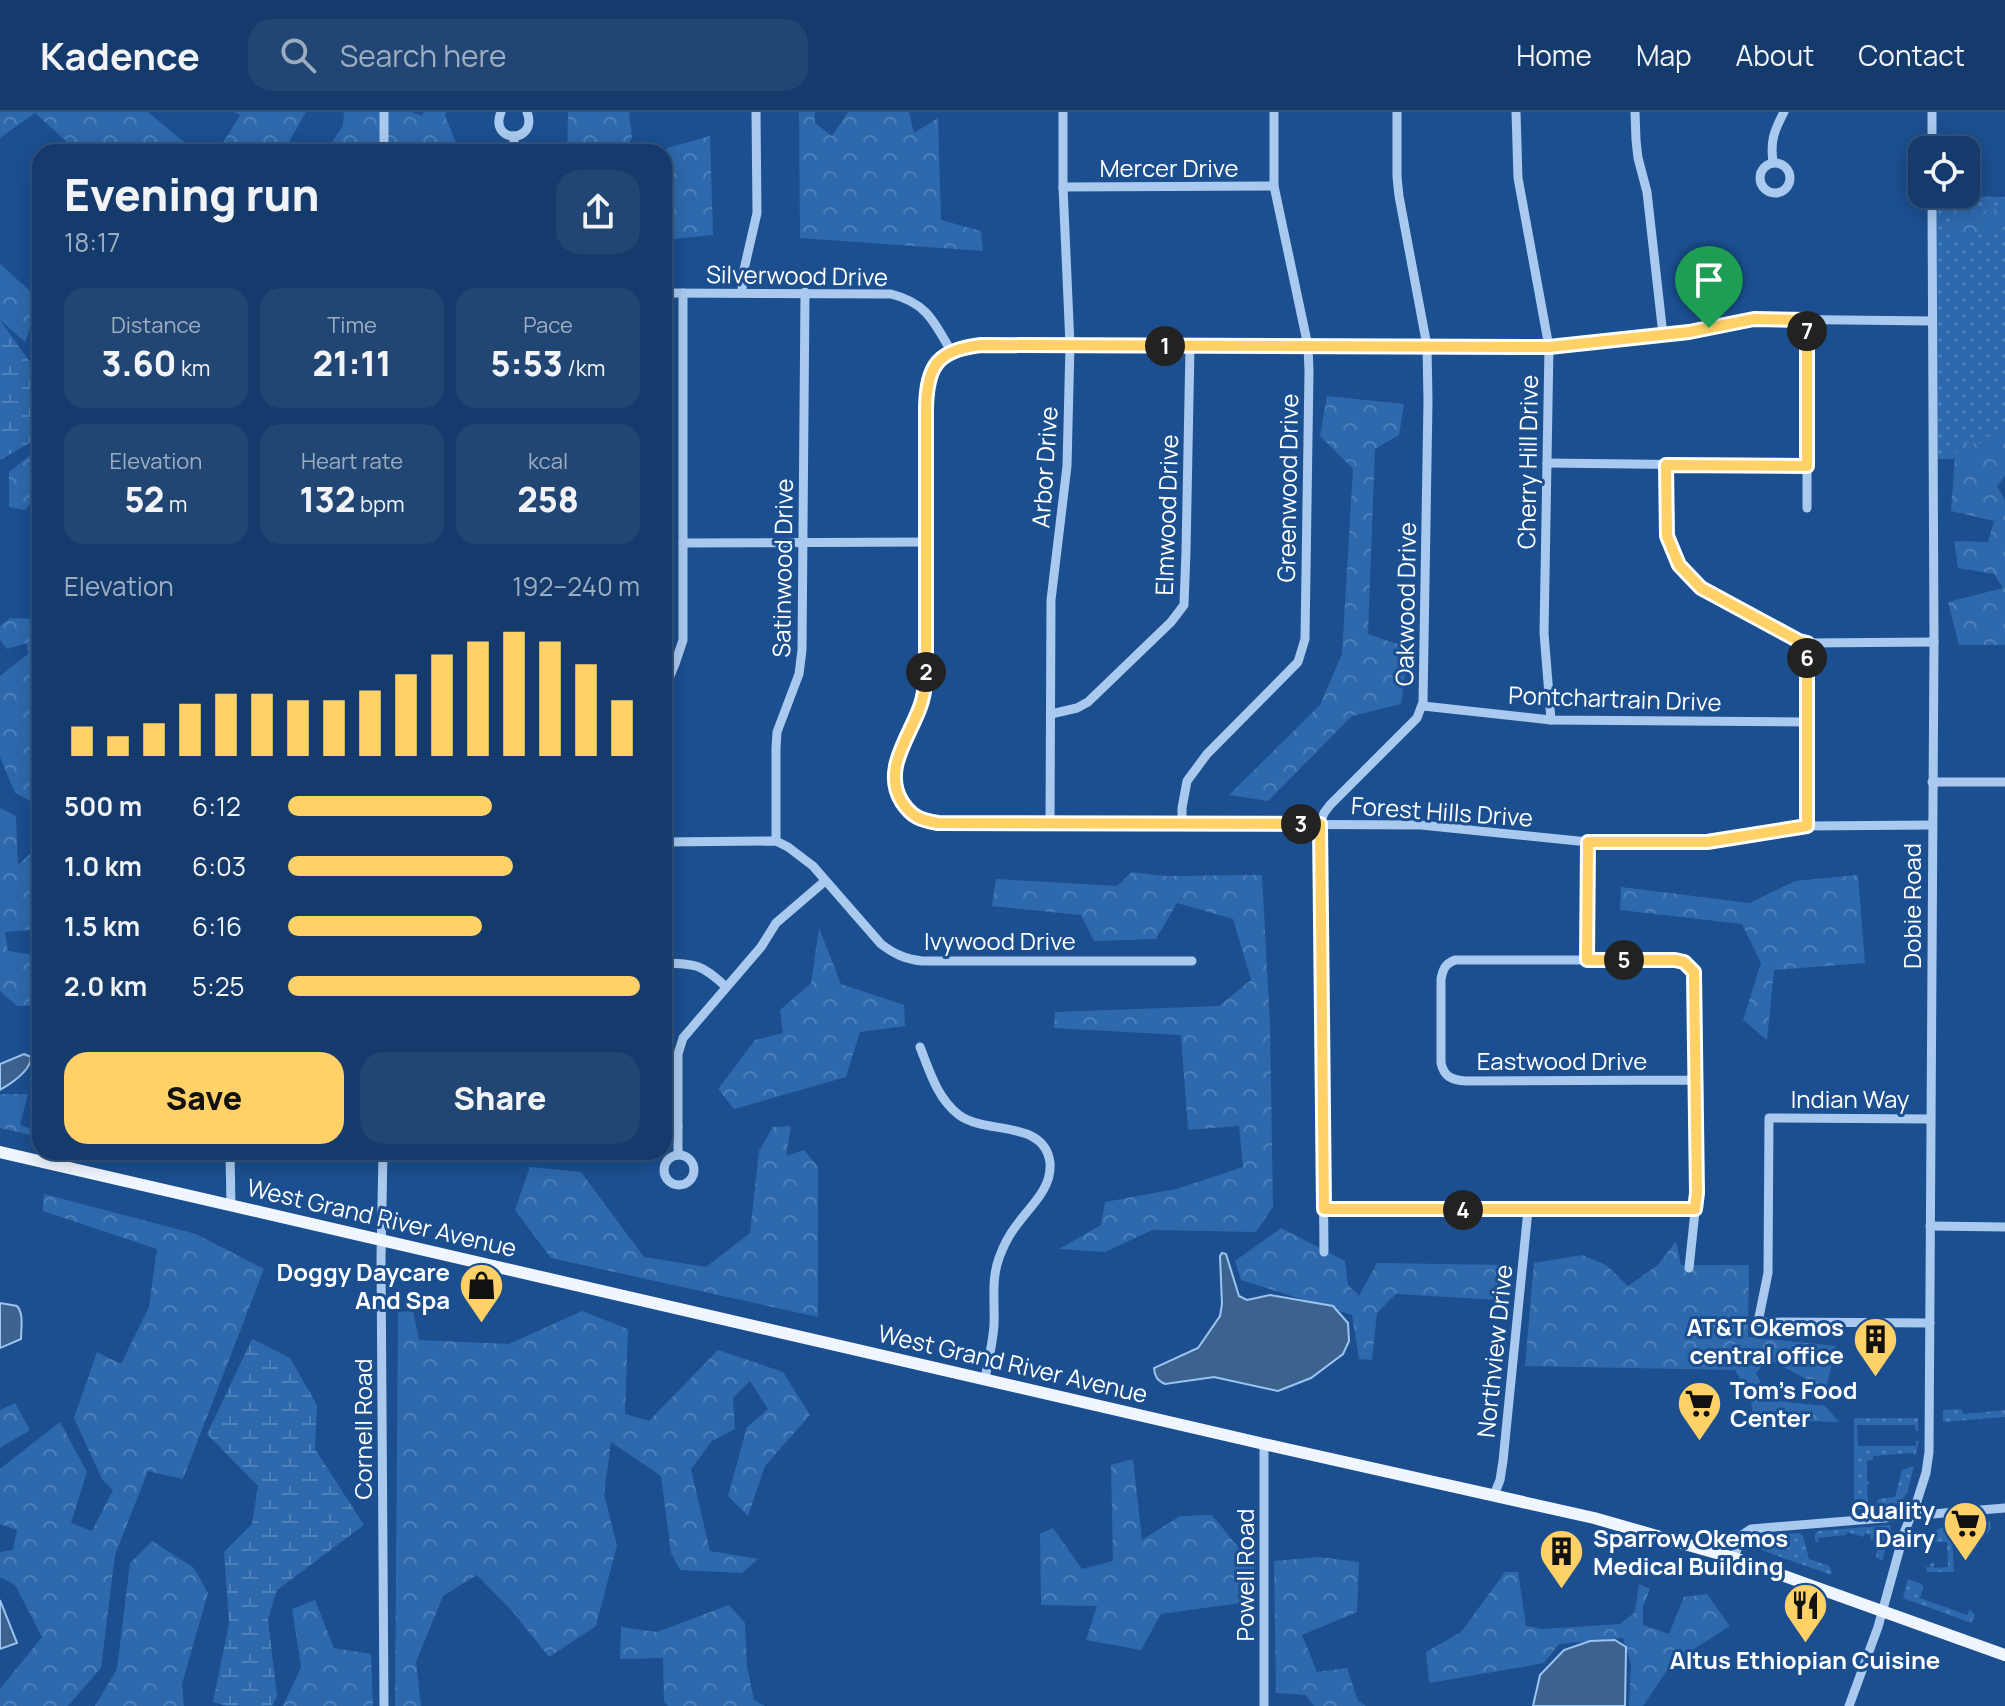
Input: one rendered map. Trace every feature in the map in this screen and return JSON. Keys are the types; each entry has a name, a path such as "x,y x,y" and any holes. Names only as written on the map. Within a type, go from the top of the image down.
{"main road":[{"name":"West Grand River Avenue","path":"0,1152 32,1159"},
{"name":"West Grand River Avenue","path":"34,1160 1594,1518 1734,1558 2005,1655"}],"street":[{"path":"384,112 384,144"},
{"path":"501,112 498,121 500,129 514,136 528,128 530,121 527,112"},
{"path":"742,292 757,213 756,112"},
{"name":"Arbor Drive","path":"1050,824 1051,600 1067,466 1070,345 1063,112"},
{"name":"Greenwood Drive","path":"1182,823 1187,781 1207,754 1298,662 1305,639 1308,346 1274,186 1274,112"},
{"name":"Oakwood Drive","path":"1320,824 1330,805 1411,724 1423,706 1427,346 1399,196 1397,112"},
{"name":"Cherry Hill Drive","path":"1516,112 1518,178 1549,347 1544,633 1551,720"},
{"path":"1635,112 1637,149 1647,192 1663,335"},
{"path":"1773,162 1773,135 1784,112"},
{"path":"1932,112 1932,136"},
{"path":"514,136 514,144"},
{"name":"Mercer Drive","path":"1063,187 1274,186"},
{"name":"Dobie Road","path":"1849,1706 1883,1611 1904,1533 1926,1473 1929,1452 1934,642 1932,208"},
{"name":"Satinwood Drive","path":"776,841 776,748 781,718 794,689 801,662 805,292"},
{"name":"Silverwood Drive","path":"672,293 879,293 919,305 931,316 951,351"},
{"path":"672,671 683,640 683,293"},
{"path":"683,543 926,542 927,386 932,370 951,351 960,348 981,345 1549,347 1663,335 1754,319 1932,321"},
{"path":"1807,320 1807,508"},
{"name":"Elmwood Drive","path":"1051,714 1088,702 1171,622 1184,605 1190,347"},
{"path":"1547,463 1807,466"},
{"path":"1666,465 1667,536 1679,565 1701,588 1807,643 1934,642"},
{"name":"Forest Hills Drive","path":"926,542 925,690 895,768 895,786 909,813 926,821 1421,825 1588,842 1707,842 1807,826 1932,825"},
{"path":"1807,643 1807,826"},
{"name":"Pontchartrain Drive","path":"1423,706 1551,720 1807,722"},
{"path":"1932,782 2005,782"},
{"path":"1320,824 1324,1252"},
{"path":"672,842 776,841"},
{"name":"Ivywood Drive","path":"776,841 801,856 881,944 906,959 1192,961"},
{"path":"1588,842 1587,960 1675,960 1689,964 1695,975 1695,1209 1689,1268"},
{"path":"678,1155 680,1043 761,947 776,923 825,881"},
{"name":"Eastwood Drive","path":"1587,960 1455,960 1448,963 1442,970 1441,979 1441,1063 1444,1073 1452,1079 1466,1081 1695,1080"},
{"path":"672,963 692,964 708,970 725,986"},
{"path":"920,1047 935,1088 958,1114 975,1123 1030,1135 1043,1146 1049,1161 1048,1182 1014,1229 998,1260 993,1284 993,1334 985,1379"},
{"name":"Indian Way","path":"1930,1119 1769,1118 1768,1273 1758,1322 1930,1323"},
{"path":"672,1126 678,1126"},
{"path":"230,1160 231,1206"},
{"name":"Cornell Road","path":"383,1160 384,1706"},
{"path":"1324,1209 1695,1209"},
{"name":"Northview Drive","path":"1494,1495 1502,1471 1528,1210"},
{"path":"1930,1226 2005,1227"},
{"name":"Powell Road","path":"1264,1444 1264,1706"},
{"path":"1734,1558 1742,1535 1751,1529 2005,1508"}],"green space":[{"path":"0,112 148,112 184,144 69,144 35,113 0,138"},
{"path":"234,112 306,112 288,144 222,144 240,115"},
{"path":"344,112 412,112 422,116 424,112 446,112 457,144 331,144 343,126"},
{"path":"568,112 629,112 632,138 628,144 567,144"},
{"path":"799,112 815,112 815,123 832,136 848,112 909,112 914,133 938,118 941,220 981,231 983,251 800,238"},
{"path":"710,136 713,235 672,239 672,147"},
{"path":"1980,197 2005,197 2005,458 1937,459 1937,208 1980,208"},
{"path":"2005,201 2005,227 1950,242 1950,208 1973,208 1973,214 2001,208"},
{"path":"0,264 32,293 32,322 25,342 0,320"},
{"path":"0,320 32,365 32,442 0,460"},
{"path":"1327,396 1404,404 1399,435 1375,449 1368,634 1408,648 1401,704 1352,716 1268,801 1229,795 1320,705 1342,654 1353,469 1320,436"},
{"path":"1999,427 2005,427 2005,476 1997,486 2005,500 2005,645 1959,645 1948,602 2003,588 1994,574 1958,568 1954,541 1988,542 1994,521 1951,511 1956,442 1980,444"},
{"path":"32,453 32,501 25,510 9,507 9,472"},
{"path":"10,618 32,619 32,802 15,793 0,757 0,676 28,654 27,643 7,649 0,640 0,626"},
{"path":"0,808 16,816 18,865 32,852 32,930 5,932 8,951 32,955 32,1005 17,1006 0,991"},
{"path":"1132,872 1165,876 1262,875 1270,1024 1273,1207 1256,1232 1152,1230 1105,1252 1059,1249 1101,1225 1105,1202 1176,1189 1243,1167 1239,1126 1188,1130 1181,1035 1054,1028 1055,1012 1219,1006 1251,980 1233,919 1177,903 1156,939 1094,941 1081,915 992,906 996,879 1117,886"},
{"path":"1858,875 1865,963 1774,970 1767,1040 1743,1020 1761,963 1742,924 1620,910 1621,887 1750,903 1795,881"},
{"path":"819,928 841,984 904,1005 905,1026 860,1032 846,1077 734,1109 718,1089 755,1040 783,1033 780,1010 811,983"},
{"path":"0,1094 28,1094 20,1125 32,1127 32,1135 0,1128"},
{"path":"791,1126 786,1156 804,1150 818,1167 818,1317 551,1258 515,1210 530,1167 581,1172 644,1257 706,1267 750,1233 759,1151 773,1127"},
{"path":"44,1194 196,1234 264,1269 183,1479 148,1471 115,1555 101,1668 68,1706 0,1706 0,1689 42,1637 15,1585 0,1577 0,1552 13,1550 17,1530 0,1524 0,1467 60,1422 87,1472 71,1523 92,1531 113,1490 102,1479 74,1418 97,1352 121,1364 149,1307 157,1249 43,1211"},
{"path":"1281,1228 1345,1261 1348,1285 1359,1296 1377,1263 1507,1265 1501,1300 1396,1294 1377,1313 1372,1360 1359,1359 1352,1315 1241,1280 1235,1261"},
{"path":"1676,1241 1681,1265 1749,1265 1748,1337 1836,1346 1826,1389 1768,1359 1756,1373 1769,1400 1825,1406 1839,1422 1804,1421 1800,1426 1756,1430 1750,1396 1735,1370 1525,1366 1534,1263 1582,1255 1606,1265 1628,1286 1658,1265"},
{"path":"413,1311 419,1340 509,1344 582,1311 628,1329 625,1414 649,1421 718,1350 783,1372 810,1415 765,1466 748,1516 728,1496 747,1427 768,1409 750,1381 733,1398 735,1429 712,1441 691,1469 710,1551 758,1559 742,1573 680,1570 671,1553 661,1476 611,1442 604,1494 617,1545 596,1626 549,1657 512,1611 477,1575 443,1596 416,1662 421,1706 395,1706 398,1312"},
{"path":"252,1339 290,1358 317,1405 315,1449 364,1525 277,1590 268,1619 277,1696 272,1706 227,1706 213,1702 229,1623 224,1552 252,1524 258,1486 207,1434"},
{"path":"15,1403 30,1430 0,1448 0,1410"},
{"path":"1961,1409 1964,1414 2005,1410 2005,1417 1943,1422 1943,1410"},
{"path":"1854,1418 1918,1418 1918,1431 1915,1425 1857,1425 1858,1446 1916,1446 1916,1441 1919,1441 1915,1456 1912,1453 1873,1456 1873,1460 1867,1461 1867,1481 1870,1482 1867,1484 1868,1508 1854,1510"},
{"path":"1133,1459 1142,1540 1180,1516 1212,1515 1255,1568 1248,1602 1161,1614 1141,1650 1086,1640 1097,1606 1041,1605 1040,1534 1053,1528 1082,1569 1113,1561 1111,1465"},
{"path":"1914,1466 1901,1503 1876,1507 1878,1499 1895,1497 1902,1470"},
{"path":"1990,1521 1991,1529 1982,1539 1975,1539 1973,1533 1952,1535 1954,1572 1927,1572 1926,1567 1934,1563 1934,1568 1948,1567 1947,1542 1934,1542 1932,1537 1935,1531 1958,1524"},
{"path":"1890,1525 1891,1532 1882,1561 1876,1557 1878,1542 1865,1533 1863,1537 1847,1532 1846,1535 1818,1538 1819,1543 1815,1541 1818,1531"},
{"path":"1799,1533 1803,1536 1809,1559 1829,1566 1831,1575 1747,1545 1752,1536"},
{"path":"152,1541 194,1568 208,1593 182,1684 184,1706 95,1706 117,1669 130,1563"},
{"path":"1319,1557 1359,1562 1357,1612 1302,1635 1317,1672 1347,1668 1358,1701 1366,1706 1314,1706 1305,1695 1276,1693 1274,1561"},
{"path":"1505,1572 1518,1572 1526,1626 1543,1629 1620,1624 1635,1612 1639,1584 1650,1589 1643,1607 1643,1625 1669,1634 1684,1597 1707,1594 1730,1626 1672,1663 1643,1706 1629,1706 1631,1665 1623,1638 1559,1644 1544,1663 1429,1683 1426,1652 1461,1632"},
{"path":"1908,1579 1922,1584 1920,1598 1967,1615 1970,1609 1975,1615 1971,1623 1903,1598"},
{"path":"315,1600 334,1648 371,1654 373,1706 283,1706 301,1667 292,1609"},
{"path":"729,1605 745,1623 747,1666 754,1700 765,1706 668,1706 664,1702 663,1658 620,1659 621,1627 657,1632"}],"shaded area":[{"path":"24,1054 31,1057 28,1067 0,1090 0,1064"},
{"path":"1222,1253 1226,1254 1239,1296 1247,1300 1270,1295 1333,1306 1348,1323 1349,1341 1343,1354 1311,1378 1278,1391 1214,1377 1165,1384 1160,1381 1154,1368 1198,1348 1220,1316"},
{"path":"0,1303 17,1306 22,1321 21,1339 0,1348"},
{"path":"0,1600 17,1643 0,1649"},
{"path":"1615,1640 1626,1647 1625,1706 1533,1706 1540,1675 1564,1650 1590,1641"}],"place":[{"name":"Doggy Daycare And Spa","path":"481,1324"},
{"name":"AT&T Okemos central office","path":"1875,1379"},
{"name":"Tom's Food Center","path":"1699,1442"},
{"name":"Quality Dairy","path":"1966,1562"},
{"name":"Sparrow Okemos Medical Building","path":"1562,1590"},
{"name":"Altus Ethiopian Cuisine","path":"1805,1644"}],"route":[{"path":"1754,319 1807,320 1807,466 1666,465 1666,524 1667,536 1679,565 1701,588 1807,643 1807,826 1707,842 1588,842 1587,960 1675,960 1689,964 1695,975 1695,1209 1324,1209 1320,824 938,823 909,813 898,795 894,777 896,760 925,690 928,378 951,351 981,345 1549,347 1709,328 1754,319"}]}
